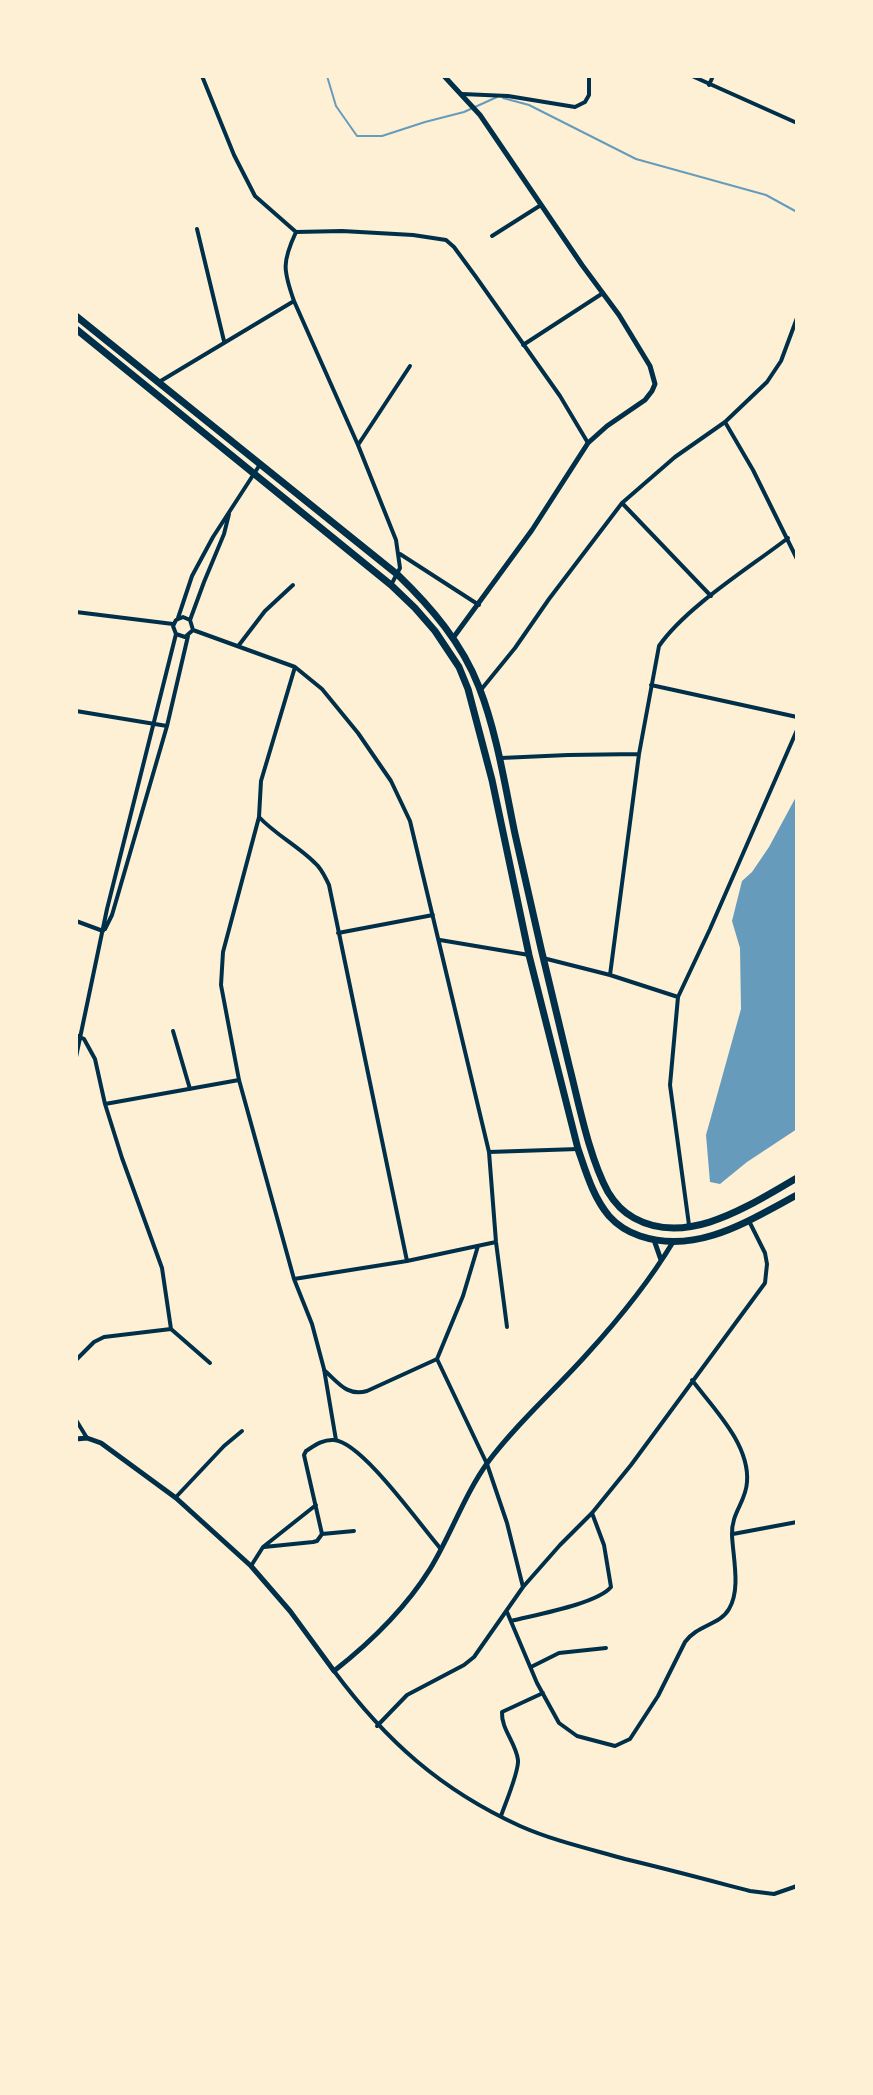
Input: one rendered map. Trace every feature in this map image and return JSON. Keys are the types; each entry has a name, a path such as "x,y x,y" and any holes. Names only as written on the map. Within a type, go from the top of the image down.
{"main road":[{"path":"76,316 398,575 422,598 453,638 480,691 499,758 543,958 583,1117 602,1180 620,1207 633,1218 652,1225 689,1226 731,1214 797,1178"},
{"path":"76,329 391,585 435,631 459,667 468,689 492,780 529,955 578,1149 588,1180 608,1214 629,1232 673,1242 711,1237 797,1195"},
{"path":"570,1117 583,1117"}],"street":[{"path":"202,76 234,155 255,196 296,232 342,231 446,240 463,259 560,396 588,443"},
{"path":"444,76 480,115 603,293 641,349 654,374 655,384 645,400 588,443 532,530 453,638"},
{"path":"462,94 498,95 575,107 585,102 589,95 589,76"},
{"path":"692,76 797,123"},
{"path":"709,85 713,76"},
{"path":"492,236 541,205"},
{"path":"197,229 224,341"},
{"path":"296,232 286,256 287,281 396,540 400,568 391,585"},
{"path":"523,345 603,293"},
{"path":"159,382 294,301"},
{"path":"480,691 622,503 675,457 725,422 774,374 797,318"},
{"path":"358,445 410,366"},
{"path":"725,422 753,470 797,559"},
{"path":"173,624 178,618 192,576 216,531 260,465"},
{"path":"622,503 711,596"},
{"path":"193,630 190,620 229,514"},
{"path":"610,975 639,754 659,646 669,632 711,596 788,538"},
{"path":"399,554 479,605"},
{"path":"239,645 265,611 293,585"},
{"path":"76,612 173,624"},
{"path":"178,618 190,620"},
{"path":"76,1057 78,1035 107,909 176,634 173,624"},
{"path":"193,630 295,667 322,689 358,733 391,781 410,821 489,1152 507,1327"},
{"path":"103,931 112,915 167,726 188,636 193,630"},
{"path":"176,634 188,636"},
{"path":"295,667 261,781 259,817 223,952 221,985 239,1080 294,1279 312,1324 324,1369 336,1440"},
{"path":"651,685 797,717"},
{"path":"76,711 167,726"},
{"path":"689,1226 670,1085 678,997 797,730"},
{"path":"499,758 639,754"},
{"path":"259,817 271,830 316,863 329,885 407,1261"},
{"path":"338,933 433,915"},
{"path":"76,921 103,931"},
{"path":"439,939 529,955"},
{"path":"543,958 678,997"},
{"path":"173,1031 190,1089"},
{"path":"78,1035 92,1052 133,1193 162,1268 171,1329 210,1363"},
{"path":"105,1104 239,1080"},
{"path":"489,1152 578,1149"},
{"path":"377,1726 407,1695 474,1657 523,1587 592,1513 644,1449 765,1283 765,1253 749,1221"},
{"path":"654,1240 662,1260"},
{"path":"294,1279 407,1261 496,1242"},
{"path":"334,1671 384,1627 421,1581 487,1464 509,1436 587,1354 673,1242"},
{"path":"324,1369 346,1390 357,1394 437,1359 463,1296 478,1246"},
{"path":"76,1360 94,1342 104,1337 171,1329"},
{"path":"437,1359 487,1464 514,1546 523,1587"},
{"path":"507,1612 559,1723 577,1736 615,1746 630,1739 658,1696 691,1634 729,1611 735,1590 732,1525 747,1482 743,1454 740,1444 692,1380"},
{"path":"76,1420 87,1438"},
{"path":"176,1498 242,1431"},
{"path":"76,1439 87,1438 110,1449 176,1498 251,1566 310,1637 377,1726 427,1771 463,1795 523,1827 581,1847 750,1891 774,1894 797,1886"},
{"path":"263,1547 313,1542 322,1534 304,1455 326,1440 336,1440 363,1456 441,1549"},
{"path":"251,1566 263,1547 316,1505"},
{"path":"511,1621 594,1599 611,1587 604,1545 592,1513"},
{"path":"732,1534 797,1522"},
{"path":"322,1534 354,1531"},
{"path":"531,1667 559,1653 606,1648"},
{"path":"501,1816 518,1765 502,1712 543,1693"}],"water":[{"path":"797,795 797,1129 720,1184 710,1182 706,1135 741,1009 740,948 732,921 742,881 769,847"}],"waterway":[{"path":"327,76 336,106 357,136 382,136 464,112 497,97"},
{"path":"503,98 529,105 636,159 766,195 797,212"}]}
